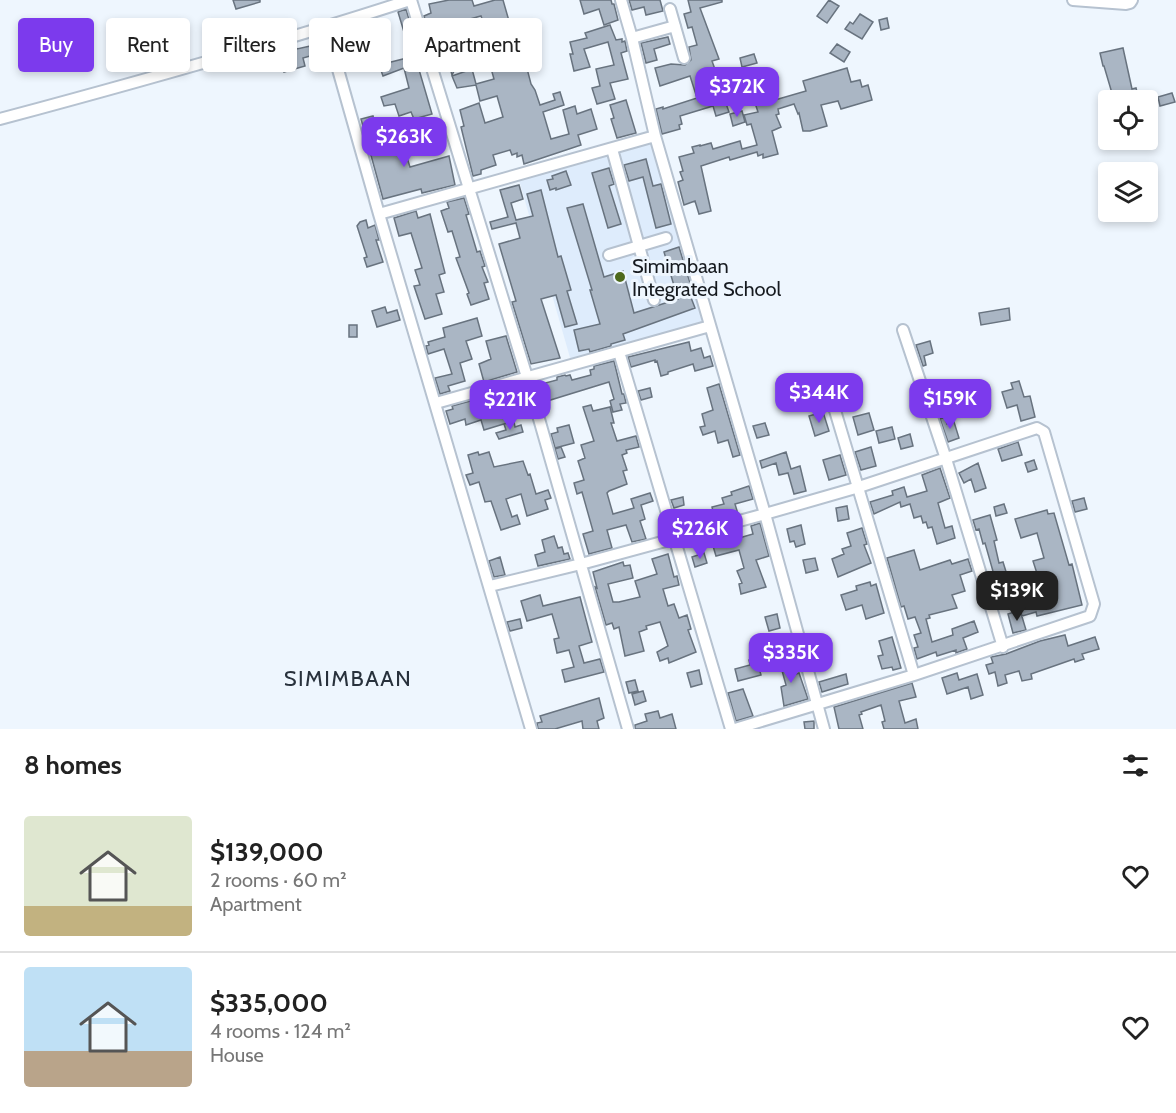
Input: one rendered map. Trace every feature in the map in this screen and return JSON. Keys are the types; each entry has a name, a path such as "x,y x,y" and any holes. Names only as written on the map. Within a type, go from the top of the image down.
{"street":[{"path":"354,18 411,0 527,377 628,729"},
{"path":"621,0 655,136 765,514 824,729"},
{"path":"1073,0 1126,4 1132,0"},
{"path":"670,9 684,58"},
{"path":"632,38 675,26"},
{"path":"0,119 309,32"},
{"path":"339,72 531,729"},
{"path":"379,214 655,136"},
{"path":"612,149 654,300"},
{"path":"609,255 666,238"},
{"path":"436,403 710,326"},
{"path":"903,330 946,459 1003,647"},
{"path":"490,586 581,564 674,537 859,487 1037,428 1044,432 1094,604 1093,612 1090,616 1003,647 733,729 674,537 619,352"},
{"path":"831,398 914,675"}],"shaded area":[{"name":"Simimbaan Integrated School","path":"654,141 708,325 571,361 519,180"}],"building":[{"path":"233,0 260,0 260,2 236,9"},
{"path":"449,0 472,0 474,6 503,0 508,18 482,18 481,16 425,18 424,16 431,13 429,4"},
{"path":"580,0 611,0 618,20 604,25 599,9 584,14"},
{"path":"629,0 660,0 663,11 646,15 644,7 632,10"},
{"path":"688,0 722,0 722,2 700,8 719,59 712,61 717,75 733,70 739,91 723,95 729,112 716,116 713,106 680,116 682,124 679,125 680,129 662,134 656,109 663,107 663,109 697,98 690,76 660,86 655,68 671,64 685,65 691,60 689,47 697,45 692,27 688,28 684,14 691,12"},
{"path":"829,0 839,6 827,23 817,16"},
{"path":"406,9 409,18 403,18 403,29 398,12"},
{"path":"860,14 873,22 862,39 845,29 850,22 853,24"},
{"path":"887,18 889,28 881,30 879,20"},
{"path":"610,25 616,40 625,41 627,51 621,53 628,79 610,83 615,99 597,104 592,88 600,86 596,69 614,65 608,42 584,49 590,67 574,71 570,42 587,38 585,33"},
{"path":"668,37 670,44 654,49 657,60 646,63 641,43"},
{"path":"837,44 850,52 844,62 830,53"},
{"path":"309,46 309,56 303,58 305,66 297,68 297,49"},
{"path":"1123,48 1132,89 1136,88 1136,90 1111,90 1100,53"},
{"path":"754,54 757,63 742,67 740,58"},
{"path":"403,59 403,68 383,76 382,72 391,72 391,62"},
{"path":"847,68 851,82 860,80 862,87 868,85 872,100 841,109 838,101 821,105 827,126 810,131 803,131 799,113 794,104 778,109 779,114 776,115 781,127 772,131 778,154 763,158 763,154 758,156 757,152 730,160 729,157 701,166 711,211 699,214 695,201 684,205 678,182 683,180 679,157 694,153 692,147 711,143 713,149 740,141 742,149 757,145 751,124 747,125 744,115 758,112 754,100 767,97 768,102 806,91 803,81"},
{"path":"405,72 420,72 432,114 414,119 411,112 399,116 395,104 384,106 381,97 409,88"},
{"path":"473,72 476,84 494,79 492,72 528,72 540,105 555,100 553,94 560,92 564,105 543,112 551,139 569,134 563,110 575,106 577,114 591,109 597,129 578,135 581,145 524,164 522,155 517,157 517,153 512,155 510,150 493,155 496,165 481,170 481,174 473,176 461,127 464,126 460,110 479,103 485,123 503,117 497,96 480,101 476,85 457,88 452,76"},
{"path":"1172,93 1175,102 1160,106 1158,97"},
{"path":"626,100 636,133 617,138 611,119 614,118 610,105"},
{"path":"742,111 745,122 733,126 730,114"},
{"path":"373,116 382,149 402,142 410,167 449,156 455,185 422,193 421,189 383,199 361,119"},
{"path":"646,159 653,186 661,184 671,224 656,228 643,177 629,181 624,165"},
{"path":"609,168 614,184 609,186 621,224 608,228 592,173"},
{"path":"566,171 571,185 550,190 547,180"},
{"path":"519,185 523,199 511,203 516,220 533,216 527,194 541,190 558,257 561,256 571,290 567,291 577,324 565,327 556,295 541,299 560,358 531,364 512,302 516,301 499,244 520,238 516,223 492,229 490,222 508,217 500,190"},
{"path":"464,198 469,214 466,215 477,252 480,251 485,266 482,267 488,282 484,283 489,299 471,305 456,258 460,257 452,231 448,232 441,211 449,208 447,202"},
{"path":"583,204 604,277 623,271 634,313 678,299 664,252 679,247 691,286 687,287 695,308 623,334 625,340 611,344 611,346 590,352 589,349 579,351 574,330 600,324 567,208"},
{"path":"416,211 418,218 430,214 445,273 439,275 444,292 436,294 442,314 425,319 414,286 420,285 415,270 422,268 411,233 399,236 394,218"},
{"path":"366,220 368,228 375,225 379,240 376,240 383,262 367,267 364,258 367,257 357,226"},
{"path":"385,307 387,313 397,310 400,320 377,327 372,311"},
{"path":"1009,308 1010,320 981,325 979,313"},
{"path":"477,318 482,336 466,341 472,359 460,363 465,381 448,386 450,391 440,394 435,378 452,374 444,349 428,354 426,346 429,345 428,342 445,337 443,328"},
{"path":"349,325 357,325 357,337 349,337"},
{"path":"506,336 517,372 484,382 479,364 491,359 486,341"},
{"path":"930,341 933,353 924,356 926,365 923,366 916,345"},
{"path":"689,342 691,351 701,348 704,358 710,356 713,366 695,371 693,364 661,376 655,360 631,367 628,357"},
{"path":"614,361 626,403 620,404 622,410 613,412 610,401 614,399 609,382 544,402 538,385 557,380 557,377 565,375 570,375 572,380 591,375 590,370 594,369 594,366"},
{"path":"1019,381 1024,397 1030,396 1035,417 1021,421 1017,405 1007,408 1002,392 1013,389 1011,383"},
{"path":"719,384 740,455 733,457 728,440 718,443 715,431 703,435 700,427 705,426 702,414 713,410 707,388"},
{"path":"518,388 522,400 502,406 507,423 484,430 481,420 466,425 465,419 450,424 446,411 453,409 452,406"},
{"path":"650,388 652,397 641,400 638,391"},
{"path":"591,405 593,411 610,407 614,423 611,423 617,441 636,436 639,447 626,450 627,453 622,455 627,470 623,471 627,484 607,493 613,514 634,508 631,499 650,493 653,501 641,505 645,519 640,521 646,539 632,542 626,525 607,530 612,548 589,554 583,534 593,531 582,492 577,494 574,483 584,480 578,461 585,458 581,445 594,441 583,407"},
{"path":"823,412 829,431 815,436 809,416"},
{"path":"869,413 874,430 858,435 853,417"},
{"path":"945,417 947,424 954,422 959,438 948,442 940,419"},
{"path":"514,422 515,427 521,425 523,432 499,439 496,433 506,430 504,424"},
{"path":"765,423 769,435 757,438 753,426"},
{"path":"569,425 574,443 555,448 551,434 558,432 557,428"},
{"path":"892,427 895,439 879,443 876,431"},
{"path":"910,434 913,446 901,449 898,438"},
{"path":"1018,442 1022,455 1002,461 998,449"},
{"path":"561,447 565,457 558,459 555,449"},
{"path":"871,447 876,466 861,470 855,452"},
{"path":"478,452 479,455 489,452 494,467 523,461 536,494 548,490 551,498 545,500 548,509 527,516 521,494 506,499 512,517 517,515 520,524 501,530 491,501 485,502 479,482 470,485 466,475 473,473 468,455"},
{"path":"786,452 791,469 800,466 806,491 794,494 788,473 779,475 776,463 762,468 760,461"},
{"path":"840,455 846,475 829,480 823,460"},
{"path":"1034,460 1037,469 1028,472 1025,463"},
{"path":"978,463 986,488 975,492 971,479 964,483 959,473"},
{"path":"940,468 950,498 938,503 945,528 952,526 955,538 937,544 932,527 928,528 926,522 923,523 921,516 914,518 910,504 901,507 900,502 874,514 870,502 893,495 892,491 904,487 907,497 927,491 922,475"},
{"path":"749,486 753,499 735,504 738,514 715,520 712,507 724,504 722,498 732,495 731,492"},
{"path":"683,497 684,505 674,508 671,500"},
{"path":"1084,498 1087,509 1075,512 1072,501"},
{"path":"1004,504 1007,513 996,516 994,507"},
{"path":"847,506 849,519 838,521 836,508"},
{"path":"1047,510 1048,514 1054,513 1069,565 1072,564 1082,605 1037,616 1036,612 1022,616 1016,594 1002,598 1001,594 995,595 991,583 996,582 985,543 983,544 979,529 976,530 973,520 990,515 997,540 994,541 999,563 1003,562 1008,578 1012,577 1017,593 1041,586 1033,561 1044,558 1037,533 1021,538 1015,519"},
{"path":"760,523 769,556 756,560 766,587 741,594 739,584 742,583 737,571 744,568 739,550 716,556 713,546 726,543 724,534 737,531 739,538 753,534 751,526"},
{"path":"801,525 805,544 796,547 794,541 790,542 787,529"},
{"path":"862,528 867,544 864,545 871,563 838,577 832,559 844,554 842,549 851,546 847,533"},
{"path":"554,536 558,548 562,547 564,554 568,553 570,559 538,566 535,555 545,552 542,540"},
{"path":"914,550 920,570 950,560 952,564 968,559 972,571 960,575 965,591 952,595 957,608 929,615 930,618 926,619 932,642 953,635 952,629 974,621 978,632 963,638 967,649 937,656 936,652 917,659 914,648 918,647 914,635 921,633 915,617 908,619 904,606 901,607 887,558"},
{"path":"704,553 707,563 695,567 692,557"},
{"path":"668,554 674,577 677,576 679,585 663,589 668,606 674,604 679,618 687,615 691,629 688,630 696,652 669,663 668,658 660,661 657,652 668,646 660,622 646,626 647,629 639,632 644,651 625,656 619,627 614,629 612,623 606,625 593,572 623,562 624,566 630,565 633,578 608,584 613,602 640,597 635,581 657,574 652,559"},
{"path":"500,557 505,575 494,577 489,561"},
{"path":"815,558 818,570 806,573 803,560"},
{"path":"870,582 871,586 876,584 884,613 866,619 862,605 846,610 841,595 857,590 856,586"},
{"path":"540,595 543,606 580,597 592,642 579,646 584,663 600,659 604,672 565,682 562,670 574,667 569,650 557,653 554,639 559,638 552,614 527,621 521,601"},
{"path":"1020,610 1026,630 1013,633 1008,614"},
{"path":"777,614 780,628 769,631 765,617"},
{"path":"520,619 522,628 510,631 507,622"},
{"path":"1065,635 1068,646 1095,637 1099,649 1082,654 1084,659 1075,662 1074,659 1031,674 1032,679 1022,681 1019,671 1005,675 1007,683 998,686 995,672 989,674 986,665 993,663 991,657"},
{"path":"892,637 901,668 882,669 878,656 883,655 879,641"},
{"path":"786,656 793,675 799,673 808,699 784,706 781,687 786,685 781,667 778,668 775,660"},
{"path":"756,658 761,675 738,681 735,669 750,665 749,660"},
{"path":"699,670 702,684 691,687 687,673"},
{"path":"957,673 959,680 977,674 983,695 971,699 968,687 947,694 942,678"},
{"path":"846,674 848,684 822,692 819,682"},
{"path":"635,680 638,691 629,693 626,682"},
{"path":"912,683 916,697 899,701 905,723 916,719 918,729 884,729 882,722 885,721 881,705 861,712 862,714 859,715 863,729 839,729 834,707"},
{"path":"743,689 753,716 736,721 728,693"},
{"path":"643,691 646,701 635,705 632,694"},
{"path":"599,698 604,718 597,721 599,729 583,729 582,721 555,729 538,729 537,723 542,722 540,716"},
{"path":"658,711 660,718 672,714 676,729 635,729 635,725 647,721 645,714"},
{"path":"814,721 814,729 805,729 804,722"}],"place":[{"name":"Simimbaan Integrated School","path":"620,277"}],"district":[{"name":"SIMIMBAAN","path":"348,678"}]}
